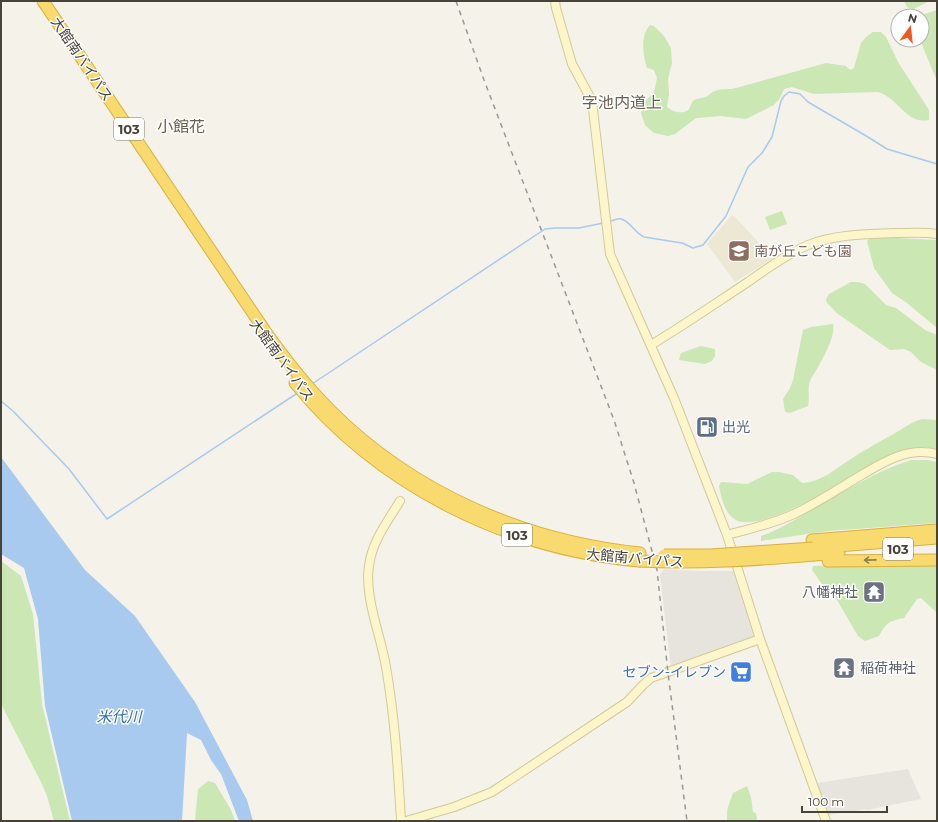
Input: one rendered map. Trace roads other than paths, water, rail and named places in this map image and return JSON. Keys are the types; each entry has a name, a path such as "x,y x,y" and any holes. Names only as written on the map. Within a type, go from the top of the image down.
{"highway":[{"name":"大館南バイパス","path":"43,1 214,258 260,333 312,397 386,458 419,480 453,499 501,521 551,537 597,548 639,557 687,563 736,561 813,551"},
{"path":"813,551 937,530"},
{"name":"大館南バイパス","path":"858,548 937,538"},
{"name":"大館南バイパス","path":"639,557 937,546"},
{"path":"813,551 937,560"}],"street":[{"path":"555,1 572,64 592,101 610,254 674,398 727,535 760,639 826,821"},
{"path":"651,345 688,322 718,300 770,267 807,246 832,238 880,233 928,232 937,234"},
{"path":"727,535 756,527 795,513 880,464 899,456 916,452 937,454"},
{"path":"400,501 378,537 369,566 369,583 372,606 384,652 388,676 396,745 401,821"},
{"path":"406,821 454,807 492,792 627,702 651,678 760,639"}],"water":[{"name":"米代川","path":"1,457 85,570 135,616 195,702 247,800 253,821 239,821 221,774 211,760 201,740 187,733 182,821 72,821 45,706 38,619 24,568 1,554"}],"waterway":[{"path":"608,222 618,219 624,220 644,237 682,243 693,248 703,245 726,216 748,167 762,153 772,137 781,101 789,92 800,94 808,102 887,149 937,164"},
{"path":"312,384 545,229 579,228 603,223"},
{"path":"1,401 13,411 69,469 107,519 299,392"}],"railway":[{"path":"456,1 484,80 614,420 634,483 657,570 668,673 687,821"}],"place":[{"name":"南が丘こども園","path":"739,251"},
{"name":"出光","path":"707,427"},
{"name":"八幡神社","path":"874,592"},
{"name":"稲荷神社","path":"844,668"},
{"name":"セブン-イレブン","path":"741,672"}],"district":[{"name":"字池内道上","path":"622,102"},
{"name":"小館花","path":"181,126"}]}
